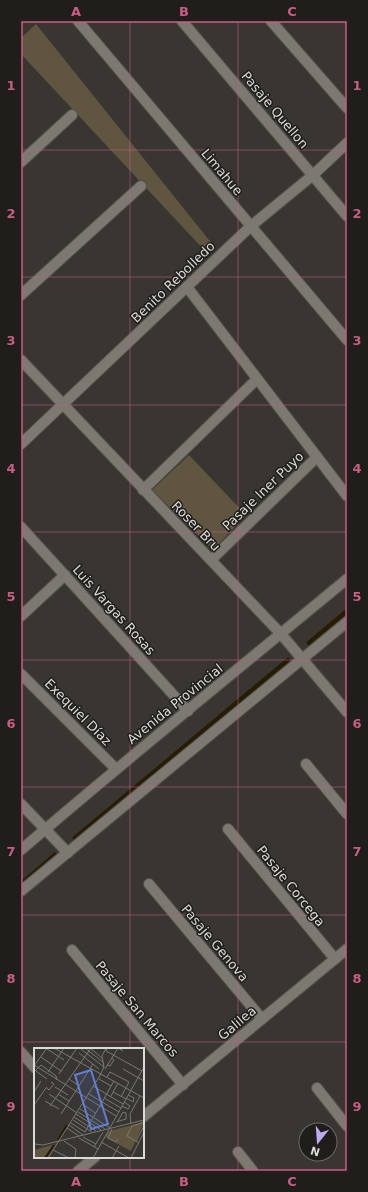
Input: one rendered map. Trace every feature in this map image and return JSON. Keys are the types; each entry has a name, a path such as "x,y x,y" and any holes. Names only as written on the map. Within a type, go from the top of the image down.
{"street":[{"name":"Limahue","path":"78,21 347,340"},
{"name":"Pasaje Quellon","path":"182,21 347,216"},
{"path":"271,21 347,108"},
{"path":"21,162 72,115"},
{"name":"Benito Rebolledo","path":"21,444 251,226 313,175 347,143"},
{"path":"21,295 142,186"},
{"path":"187,287 347,496"},
{"name":"Roser Bru","path":"21,360 280,634 347,712"},
{"path":"143,490 257,379"},
{"name":"Pasaje Iner Puyo","path":"211,560 317,457"},
{"name":"Luis Vargas Rosas","path":"21,527 188,711"},
{"path":"21,616 65,575"},
{"name":"Avenida Provincial","path":"21,850 116,769 347,579"},
{"path":"21,891 347,622"},
{"name":"Exequiel Díaz","path":"21,674 116,769"},
{"path":"306,764 347,814"},
{"path":"21,804 68,853"},
{"name":"Pasaje Corcega","path":"228,829 335,959"},
{"name":"Pasaje Genova","path":"149,884 262,1019"},
{"name":"Galilea","path":"144,1117 347,949"},
{"name":"Pasaje San Marcos","path":"72,950 183,1085"},
{"path":"21,1052 34,1067"},
{"path":"317,1088 347,1126"},
{"path":"238,1152 253,1171"},
{"path":"78,1171 94,1158"}],"shaded area":[{"path":"36,24 213,245 206,252 21,54 21,38"},
{"path":"189,455 246,515 213,550 152,490"}],"waterway":[{"path":"309,643 347,611"},
{"path":"75,838 288,660"},
{"path":"21,884 55,855"}]}
